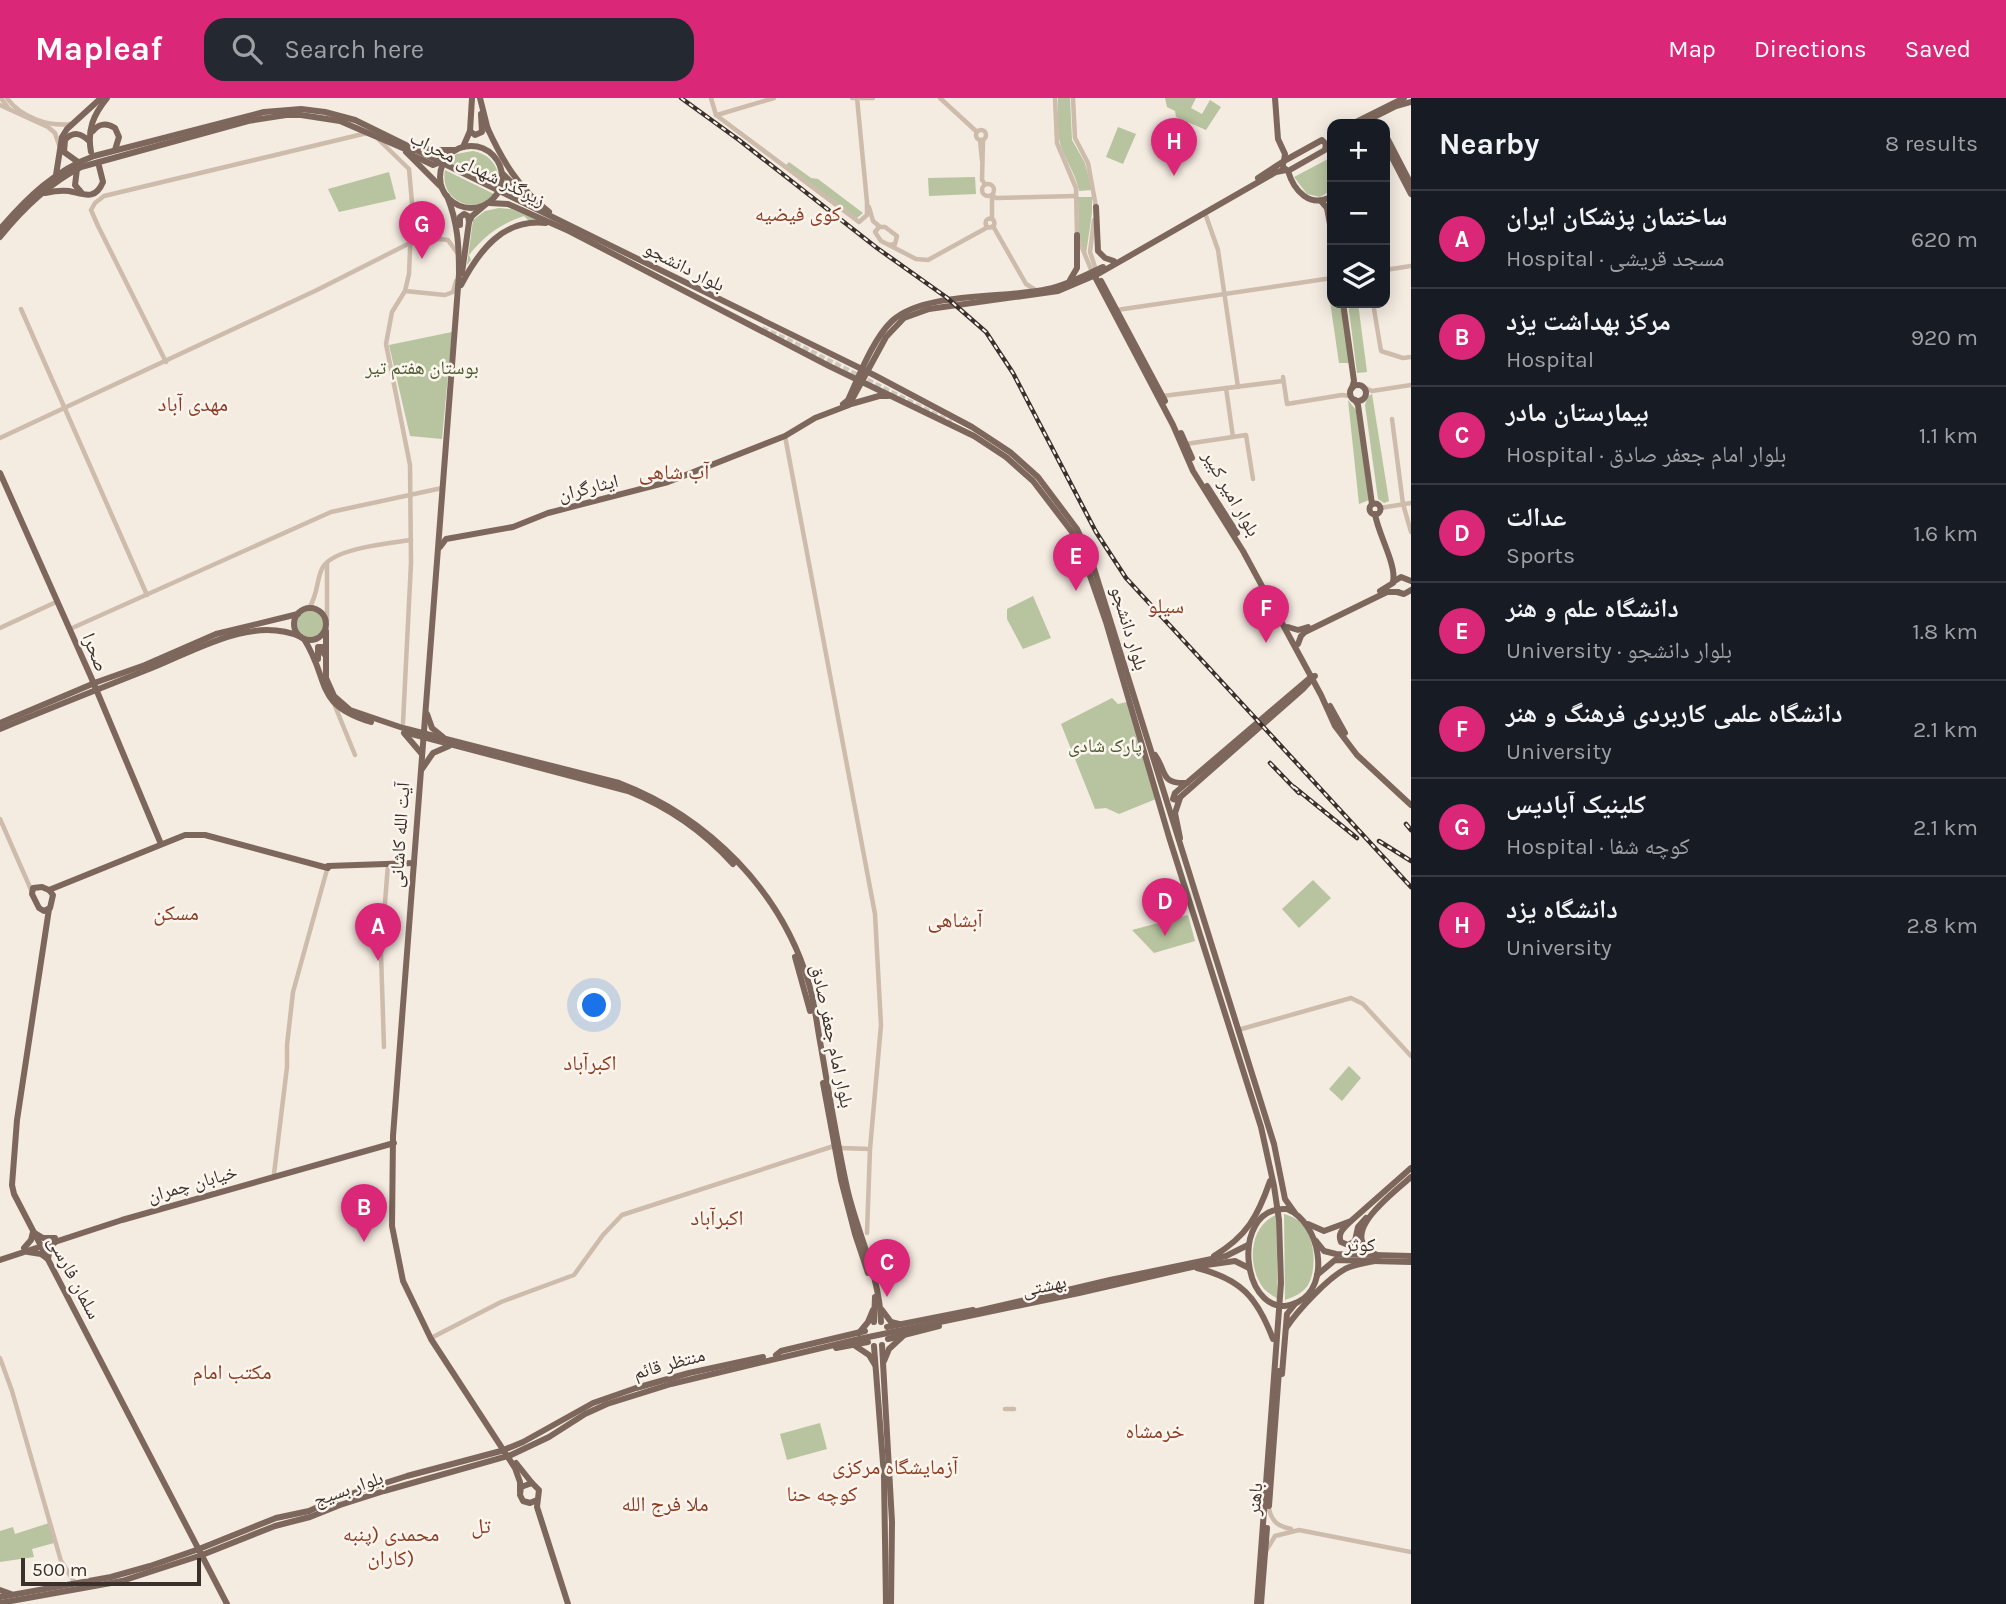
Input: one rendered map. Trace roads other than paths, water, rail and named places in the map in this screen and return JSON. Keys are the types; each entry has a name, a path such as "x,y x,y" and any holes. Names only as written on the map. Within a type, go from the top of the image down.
{"main road":[{"path":"56,175 62,137 72,124 107,98"},
{"path":"107,98 93,131 93,152 89,141 92,121 107,98"},
{"path":"443,189 440,173 442,163 460,149 470,131 472,98"},
{"path":"470,131 477,135 482,132 482,98"},
{"path":"1276,98 1287,156 1287,170 1300,194 1321,201 1327,208"},
{"path":"1276,98 1278,139 1287,156"},
{"path":"1378,119 1404,98"},
{"path":"1377,119 1388,110 1411,102"},
{"path":"482,108 495,159 501,171 513,185 543,208"},
{"path":"0,229 20,206 56,175 115,150 247,115 286,109 325,112 373,132 433,165 438,161 436,154 417,145"},
{"path":"0,237 40,194 78,165 236,124 286,115 325,117 433,150 483,149 495,159"},
{"path":"93,131 105,124 115,128 119,137 115,150"},
{"path":"487,127 510,172 543,208 569,231"},
{"name":"زیرگذر شهدای محراب","path":"373,132 558,223"},
{"name":"زیرگذر شهدای محراب","path":"373,132 569,231"},
{"path":"78,165 64,152 65,140 77,133 89,141"},
{"path":"1081,282 1256,180 1287,156 1327,144"},
{"path":"849,405 871,374 873,356 887,326 909,310 1025,288 1037,291 1109,268 1276,172 1287,170 1327,144"},
{"path":"1390,144 1411,184"},
{"path":"1390,154 1411,194"},
{"path":"411,155 447,196 467,208 508,204 558,223"},
{"path":"40,194 57,190 88,196 95,194 103,183 98,167 100,182 93,192 88,193 75,186 78,165"},
{"path":"501,171 501,193 508,204"},
{"path":"469,222 472,216 501,193 510,191 534,202"},
{"name":"آیت الله کاشانی","path":"426,715 459,255 456,220 447,196"},
{"path":"1321,201 1327,198"},
{"path":"1096,207 1098,251 1105,258 1114,261"},
{"path":"459,236 460,217 467,215 469,222"},
{"name":"آیت الله کاشانی","path":"469,222 461,285 391,1141 394,1225 403,1281 425,1329 515,1465 532,1483"},
{"path":"461,285 485,247 502,233 530,223 558,223"},
{"name":"بلوار دانشجو","path":"558,223 950,414 993,440 1038,477 1077,528 1091,559 1238,1030 1264,1126"},
{"name":"بلوار دانشجو","path":"569,231 846,374 989,444 1033,481 1072,532 1109,620"},
{"path":"1069,282 1077,268 1077,235"},
{"path":"850,396 846,374 856,373 852,364 873,356 891,329 911,314 988,299 1050,293 1081,282 1089,281 1103,289 1109,268"},
{"name":"بلوار امیر کبیر","path":"1095,273 1174,425 1193,471 1289,627 1313,678"},
{"name":"بلوار امیر کبیر","path":"1103,289 1163,396 1201,479 1216,499 1323,695 1335,726 1352,749 1411,803"},
{"path":"1345,308 1357,381 1361,386"},
{"path":"1345,308 1356,395 1381,539 1394,570 1393,583"},
{"path":"863,382 874,368 873,356"},
{"name":"ایثارگران","path":"440,547 446,539 513,527 548,513 668,482 785,436 845,403 863,382"},
{"path":"1356,395 1361,386"},
{"path":"1356,395 1361,386"},
{"name":"ایثارگران","path":"835,409 879,396 895,398"},
{"name":"صحرا","path":"0,472 56,603 95,685 160,844"},
{"path":"0,482 95,685"},
{"path":"1289,627 1304,629 1393,583 1408,578 1386,542 1376,508"},
{"name":"ایثارگران","path":"441,534 462,536"},
{"path":"1393,583 1406,593"},
{"path":"1298,644 1305,632 1387,592 1406,593"},
{"path":"146,668 216,635 276,621 309,608 318,610 327,621 326,678 329,688 342,705 424,736"},
{"path":"298,614 294,627 318,665"},
{"path":"2,725 84,688 219,640 287,628 288,624 284,620 276,621"},
{"name":"بلوار دانشجو","path":"1112,629 1172,848 1264,1126 1274,1144 1285,1199"},
{"path":"278,630 302,638 317,639 326,631"},
{"path":"325,656 321,648 316,649 325,690 335,705 351,716 403,728 417,724 426,715 432,728 447,740"},
{"path":"1306,667 1302,687 1177,800 1172,797 1189,783 1302,687 1313,678"},
{"path":"2,725 95,685"},
{"path":"1302,687 1323,695"},
{"path":"403,728 421,753"},
{"name":"آیت الله کاشانی","path":"415,863 424,736"},
{"name":"بلوار امام جعفر صادق","path":"424,736 557,770"},
{"name":"بلوار امام جعفر صادق","path":"424,736 453,746 619,783 662,801 726,849 765,895 789,935 804,968 812,997 837,1147 855,1234 875,1298 878,1317"},
{"path":"422,769 433,752 453,746"},
{"path":"1150,746 1165,778 1172,782 1189,783"},
{"path":"1172,848 1176,844 1180,845 1176,809 1182,794"},
{"path":"46,937 35,889 49,890 185,835 205,835 328,867 415,863"},
{"path":"52,898 70,881"},
{"path":"49,890 52,898"},
{"name":"سلمان فارسی","path":"52,898 17,1120 12,1185 14,1194 228,1604"},
{"path":"39,908 44,911 49,909"},
{"path":"1264,1126 1278,1186 1284,1258 1275,1398"},
{"path":"1264,1126 1260,1135 1273,1200 1272,1212"},
{"path":"1264,1126 1279,1220 1281,1283 1277,1375"},
{"name":"آیت الله کاشانی","path":"391,1141 391,1226 406,1281 433,1337 497,1439"},
{"name":"خیابان چمران","path":"0,1258 55,1239 391,1141"},
{"name":"خیابان چمران","path":"55,1239 391,1141"},
{"name":"بلوار امام جعفر صادق","path":"837,1147 878,1317"},
{"path":"1411,1168 1351,1220 1340,1233 1341,1242 1348,1245 1355,1241 1360,1222 1411,1177"},
{"path":"1209,1259 1244,1232 1259,1212 1270,1181"},
{"path":"1273,1200 1279,1204 1285,1199 1295,1213"},
{"path":"1276,1314 1256,1289 1249,1268 1248,1245 1254,1228 1272,1212 1287,1209 1317,1230 1324,1231 1351,1220"},
{"path":"1369,1216 1361,1234 1362,1240 1368,1251 1377,1257"},
{"path":"1275,1398 1287,1314 1310,1291 1318,1261 1316,1240 1308,1224"},
{"path":"33,1232 43,1238 55,1239 48,1259 36,1252 24,1250 33,1232"},
{"name":"کوثر","path":"1316,1240 1328,1252 1411,1262"},
{"name":"بهشتی","path":"980,1312 1236,1257 1248,1245"},
{"path":"1328,1252 1329,1263"},
{"name":"کوثر","path":"1315,1276 1335,1260 1411,1256"},
{"path":"1236,1257 1249,1268"},
{"name":"بهشتی","path":"861,1339 1209,1259 1236,1257"},
{"path":"1286,1328 1294,1316 1332,1278 1377,1257"},
{"path":"1192,1267 1225,1276 1245,1291 1264,1316 1273,1339"},
{"path":"875,1298 861,1339 877,1372"},
{"path":"1268,1301 1282,1305 1296,1303"},
{"path":"1275,1398 1273,1339 1276,1314 1277,1310 1283,1309 1287,1314"},
{"path":"861,1339 780,1351 776,1357 783,1360 980,1312"},
{"path":"861,1339 868,1325 878,1317"},
{"path":"878,1317 894,1331"},
{"path":"878,1317 891,1322 894,1331 889,1349 880,1358 877,1372 888,1604"},
{"path":"861,1339 880,1358 892,1522 888,1604"},
{"name":"منتظر قائم","path":"519,1448 554,1423 593,1403 635,1388 689,1373 776,1357"},
{"name":"منتظر قائم","path":"507,1453 549,1437 585,1414 619,1400 776,1357"},
{"name":"باهنر","path":"1259,1604 1266,1552 1275,1398"},
{"name":"باهنر","path":"1259,1604 1275,1398"},
{"path":"554,1423 557,1431"},
{"path":"544,1430 549,1437"},
{"path":"497,1439 519,1448 515,1465 492,1457 497,1439"},
{"name":"بلوار بسیج","path":"143,1571 200,1552 259,1528 276,1518 309,1511 338,1499 507,1453"},
{"name":"آیت الله کاشانی","path":"515,1465 520,1491"},
{"path":"532,1483 539,1492 537,1500 540,1516 567,1604 537,1517 521,1498 520,1491 524,1485 532,1483"},
{"path":"526,1503 537,1500"},
{"path":"193,1538 214,1546 207,1558 207,1565 186,1557 193,1538"},
{"path":"1,1601 27,1599 75,1584 143,1571"},
{"path":"1,1601 13,1595 122,1581 143,1571"},
{"path":"0,1590 13,1595"},
{"path":"18,1604 27,1599"}],"street":[{"path":"1,98 0,105 55,132 60,146"},
{"path":"1,98 9,109"},
{"path":"7,98 23,112 58,126 72,124"},
{"path":"711,98 716,115 859,222 866,218 867,202 857,98 873,98"},
{"path":"747,98 750,105"},
{"path":"716,115 774,98"},
{"path":"940,98 977,132 976,137 982,140"},
{"path":"1055,98 1057,144 1076,188 1077,235 1095,273"},
{"path":"1073,98 1075,138 1088,163 1096,207 1087,254"},
{"path":"731,126 730,114 736,109"},
{"path":"55,132 60,130 58,126"},
{"path":"977,132 985,131 986,136 982,140 984,193 992,197 1076,196"},
{"path":"166,362 92,210 95,203 104,196 373,132 411,172 409,274 405,291 392,312 386,344 410,465 411,540 403,728"},
{"path":"402,163 401,158 411,155"},
{"path":"879,227 875,230 876,235 889,245 922,260 930,259 994,222 990,219 992,186 985,184"},
{"path":"867,202 873,221 879,227 894,233 903,249 922,260"},
{"path":"1205,214 1218,250 1238,387"},
{"path":"990,226 1025,288"},
{"path":"0,438 166,362 410,243 448,240 459,255"},
{"path":"889,245 897,242"},
{"path":"1390,269 1411,266"},
{"path":"405,291 450,294 458,274"},
{"path":"1117,310 1327,279"},
{"path":"1374,308 1381,351 1403,358 1411,357"},
{"path":"21,309 147,595"},
{"path":"1163,396 1283,379 1287,404 1411,385"},
{"path":"1361,386 1372,391"},
{"path":"1226,388 1233,437"},
{"path":"1392,419 1404,504 1411,532"},
{"path":"1186,444 1246,435 1253,479"},
{"path":"785,436 875,914 881,1025 870,1149 867,1233"},
{"path":"70,629 331,512 442,488"},
{"path":"1376,508 1411,503"},
{"path":"318,601 322,567 327,562 356,548 411,540"},
{"path":"327,562 327,621"},
{"path":"309,608 327,598"},
{"path":"0,628 56,603"},
{"path":"335,705 356,753 345,720 351,716"},
{"path":"0,819 25,876 35,889"},
{"path":"384,1047 381,954 388,864"},
{"path":"274,1174 293,992 328,867"},
{"path":"1238,1030 1351,998 1363,1004 1411,1056"},
{"path":"433,1337 501,1302 574,1275 622,1215 837,1147 870,1149"},
{"path":"0,1358 61,1561 75,1584"},
{"path":"1005,1409 1014,1409"},
{"path":"1269,1509 1273,1521 1279,1526 1411,1552"},
{"path":"1266,1552 1275,1536 1296,1530"}],"tunnel":[{"path":"762,329 951,423"}],"railway":[{"path":"681,98 877,248 946,297 986,332 1013,373 1096,532 1126,578 1411,887"},
{"path":"1270,763 1299,793"},
{"path":"1294,787 1357,838"},
{"path":"1406,824 1411,830"},
{"path":"1379,841 1411,861"}],"place":[{"name":"دانشگاه یزد","path":"1174,176"},
{"name":"کلینیک آبادیس","path":"422,259"},
{"name":"دانشگاه علم و هنر","path":"1076,591"},
{"name":"دانشگاه علمی کاربردی فرهنگ و هنر","path":"1266,643"},
{"name":"عدالت","path":"1165,936"},
{"name":"ساختمان پزشکان ایران","path":"378,961"},
{"name":"مرکز بهداشت یزد","path":"364,1242"},
{"name":"بیمارستان مادر","path":"887,1297"}],"district":[{"name":"کوی فیضیه","path":"798,214"},
{"name":"مهدی آباد","path":"193,404"},
{"name":"آب شاهی","path":"674,472"},
{"name":"سیلو","path":"1166,606"},
{"name":"مسکن","path":"176,913"},
{"name":"آبشاهی","path":"955,920"},
{"name":"اکبرآباد","path":"590,1063"},
{"name":"اکبرآباد","path":"717,1218"},
{"name":"مکتب امام","path":"232,1372"},
{"name":"خرمشاه","path":"1155,1431"},
{"name":"آزمایشگاه مرکزی","path":"895,1467"},
{"name":"کوچه حنا","path":"822,1494"},
{"name":"ملا فرج الله","path":"665,1504"},
{"name":"تل","path":"481,1526"},
{"name":"محمدی (پنبه کاران)","path":"391,1546"}],"park label":[{"name":"بوستان هفتم تیر","path":"422,367"},
{"name":"پارک شادی","path":"1105,745"}]}
